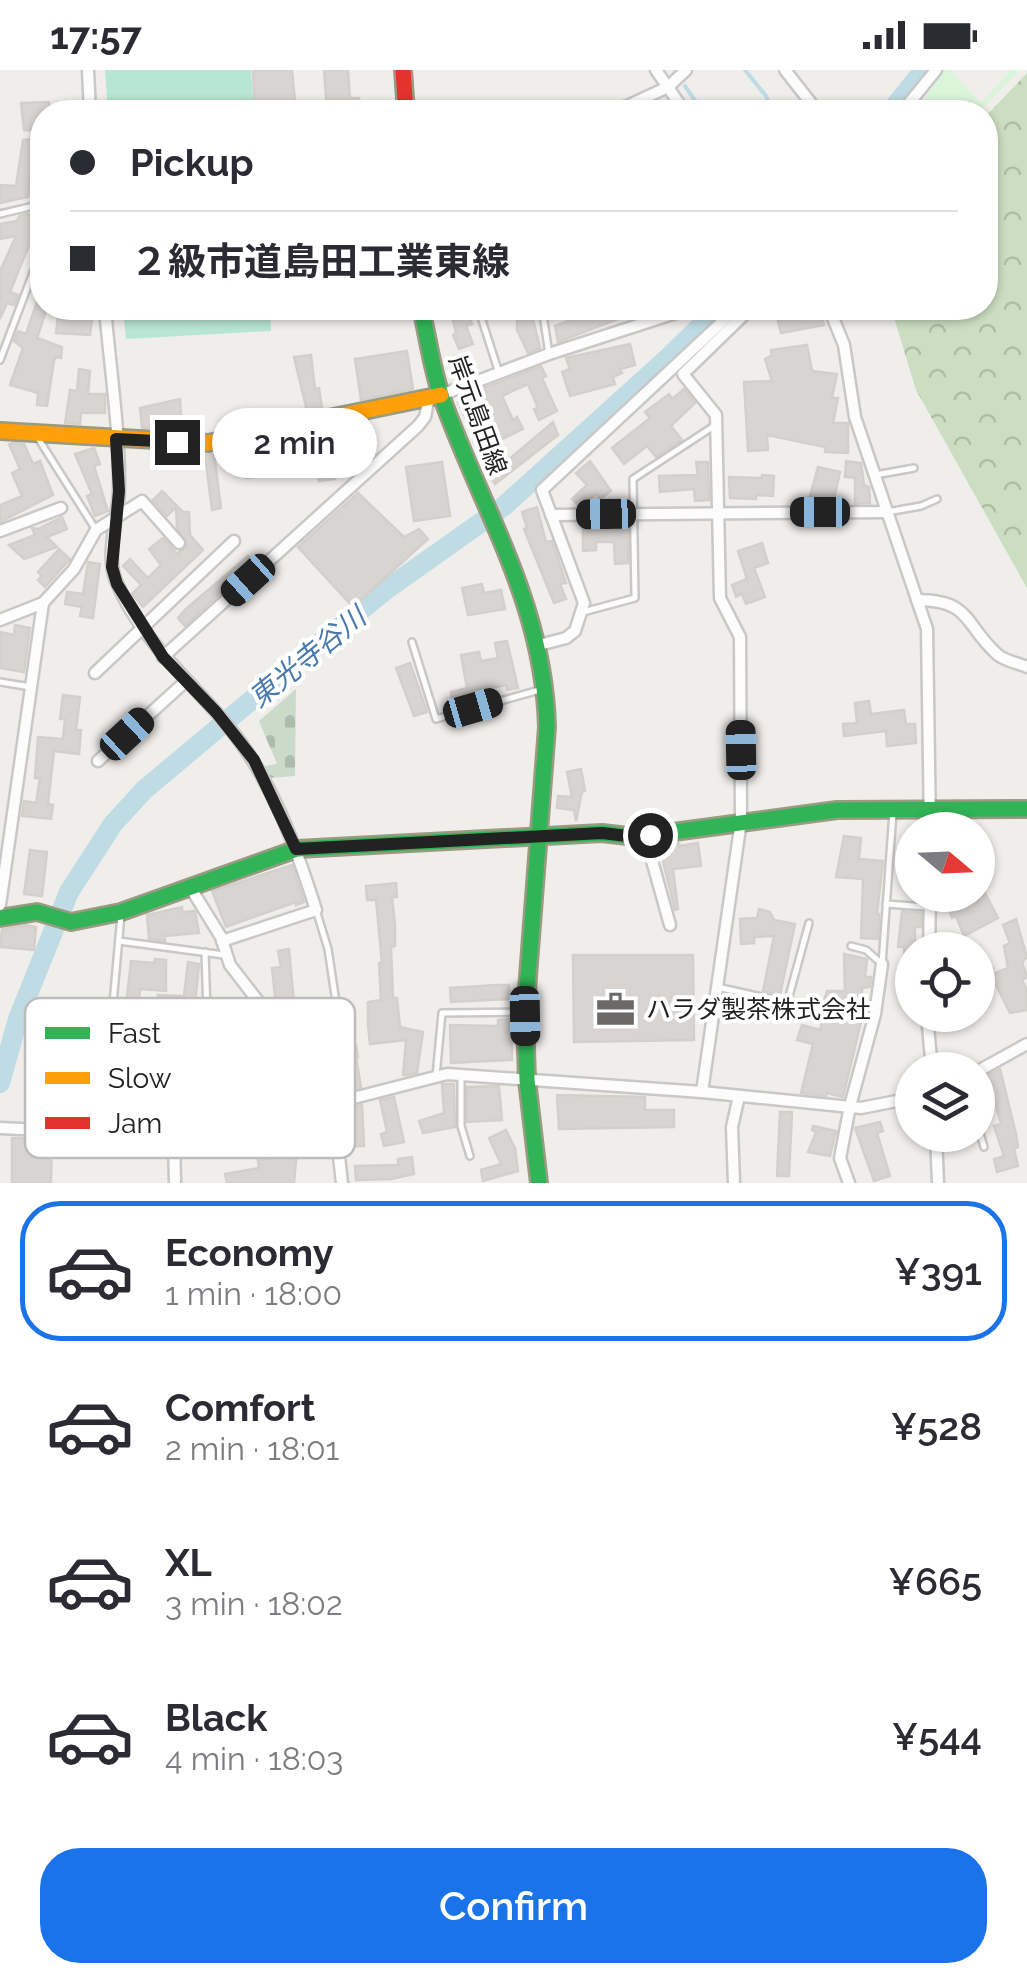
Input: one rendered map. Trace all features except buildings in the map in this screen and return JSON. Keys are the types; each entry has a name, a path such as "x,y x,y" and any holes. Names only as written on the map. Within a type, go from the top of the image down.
{"street":[{"path":"88,70 89,100"},
{"path":"403,70 405,100"},
{"path":"656,70 677,100"},
{"path":"644,100 668,87 686,70"},
{"path":"785,70 809,100"},
{"path":"912,100 936,70"},
{"path":"107,320 119,491 112,567 142,628 163,657 216,712 254,760 296,849 316,910 222,942"},
{"name":"岸元島田線","path":"423,320 435,396 526,602 540,645 546,688 547,727 526,1012 527,1080 539,1183"},
{"path":"540,645 566,638 575,630 584,604 542,490 724,320"},
{"path":"702,1092 741,821 740,637 720,598 716,415 683,374 738,320"},
{"path":"834,320 844,345 855,417 927,629 930,812"},
{"path":"0,429 208,443 435,396 549,354 656,321"},
{"path":"163,657 418,426 435,396"},
{"path":"0,620 43,603 74,569 96,530 142,501 179,543"},
{"path":"0,531 61,508"},
{"path":"551,515 887,512"},
{"path":"95,672 234,540"},
{"path":"917,600 946,601 958,608 1000,657 1027,666"},
{"path":"0,906 43,603"},
{"path":"98,762 186,680"},
{"path":"0,918 37,912 70,922 122,912 296,849 602,833 636,837 837,810 1027,809"},
{"path":"650,835 651,857 670,924"},
{"path":"190,887 222,942 230,964 256,998"},
{"path":"849,1183 840,1158 874,1017 882,964"},
{"path":"995,1062 1027,1044"},
{"path":"355,1097 461,1074 861,1108 895,1101"},
{"path":"734,1183 732,1127 738,1096"},
{"path":"937,1152 938,1183"},
{"path":"175,1158 176,1183"},
{"path":"339,1158 342,1183"}],"lane":[{"path":"0,214 30,207"},
{"path":"0,360 30,281"},
{"path":"482,320 499,373"},
{"path":"544,320 549,354"},
{"path":"582,612 635,598 634,479 716,424"},
{"path":"34,432 96,530"},
{"path":"875,474 914,468"},
{"path":"887,512 937,499"},
{"path":"412,642 436,719 546,688"},
{"path":"0,682 32,687"},
{"path":"882,964 894,811"},
{"path":"886,904 895,903"},
{"path":"316,910 328,949 335,998"},
{"path":"113,998 122,912"},
{"path":"788,1000 809,923"},
{"path":"118,941 227,955"},
{"path":"851,946 866,950 882,964"},
{"path":"204,952 207,998"},
{"path":"717,987 820,1010 874,1017"},
{"path":"436,1077 442,1013 526,1012"},
{"path":"461,1074 461,1126 470,1156"}],"green space":[{"path":"105,70 251,70 253,100 107,100"},
{"path":"944,70 950,70 978,100 925,100"},
{"path":"1011,70 1020,70 991,100 984,100"},
{"path":"1027,73 1027,588 916,390 895,320 998,320 998,103"},
{"path":"124,320 271,320 271,331 126,339"},
{"path":"296,689 295,776 269,778 264,766 277,764 259,721"}],"waterway":[{"path":"745,70 768,100"},
{"name":"東光寺谷川","path":"900,100 924,70"},
{"path":"685,86 695,100"},
{"name":"東光寺谷川","path":"26,998 69,892 113,824 144,790 387,589 504,506 707,320"},
{"name":"東光寺谷川","path":"0,1083 25,1002"}],"traffic: fast":[{"path":"424,320 442,398 523,598 543,682 547,727 525,1016 527,1080 539,1183"},
{"path":"0,918 37,912 71,922 121,912 297,849 602,833 636,837 837,810 1027,809"}],"traffic: slow":[{"path":"0,431 208,443 441,395"}],"traffic: jam":[{"path":"403,70 405,100"}],"place":[{"name":"ハラダ製茶株式会社","path":"616,1009"}],"route":[{"path":"177,442 116,439 119,491 112,567 117,584 163,657 216,712 254,760 296,849 602,833 650,835"}]}
